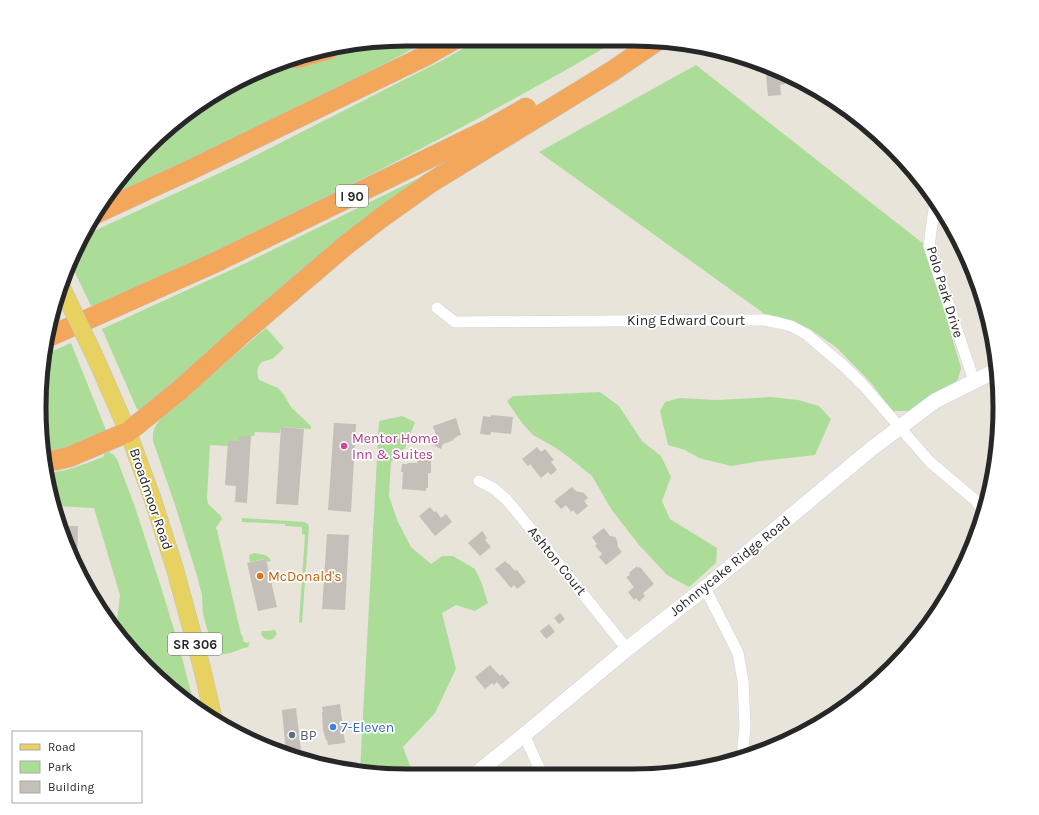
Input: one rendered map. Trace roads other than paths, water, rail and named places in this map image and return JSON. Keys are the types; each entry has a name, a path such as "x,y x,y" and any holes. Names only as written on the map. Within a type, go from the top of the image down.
{"highway":[{"path":"106,209 188,172 443,46"},
{"name":"I 90","path":"54,335 214,263 489,129 636,46"},
{"path":"50,460 69,457 128,432 181,389 243,333 346,245 381,218 430,183 614,70 648,47"}],"main road":[{"name":"Broadmoor Road","path":"64,293 96,359 128,432 153,500 175,569 202,668 212,711"},
{"name":"Johnnycake Ridge Road","path":"482,769 627,649 705,588 899,427 936,400 991,373"}],"street":[{"name":"Polo Park Drive","path":"934,210 929,246 974,381"},
{"name":"King Edward Court","path":"437,308 455,322 765,320 791,326 806,334 846,368 863,385 930,462 980,506"},
{"name":"Ashton Court","path":"480,481 493,488 506,499 627,649"},
{"path":"705,588 738,653 743,681 745,726 743,752"},
{"path":"524,735 540,769"}],"place":[{"name":"Mentor Home Inn & Suites","path":"344,446"},
{"name":"McDonald's","path":"260,576"},
{"name":"7-Eleven","path":"333,727"},
{"name":"BP","path":"292,735"}]}
